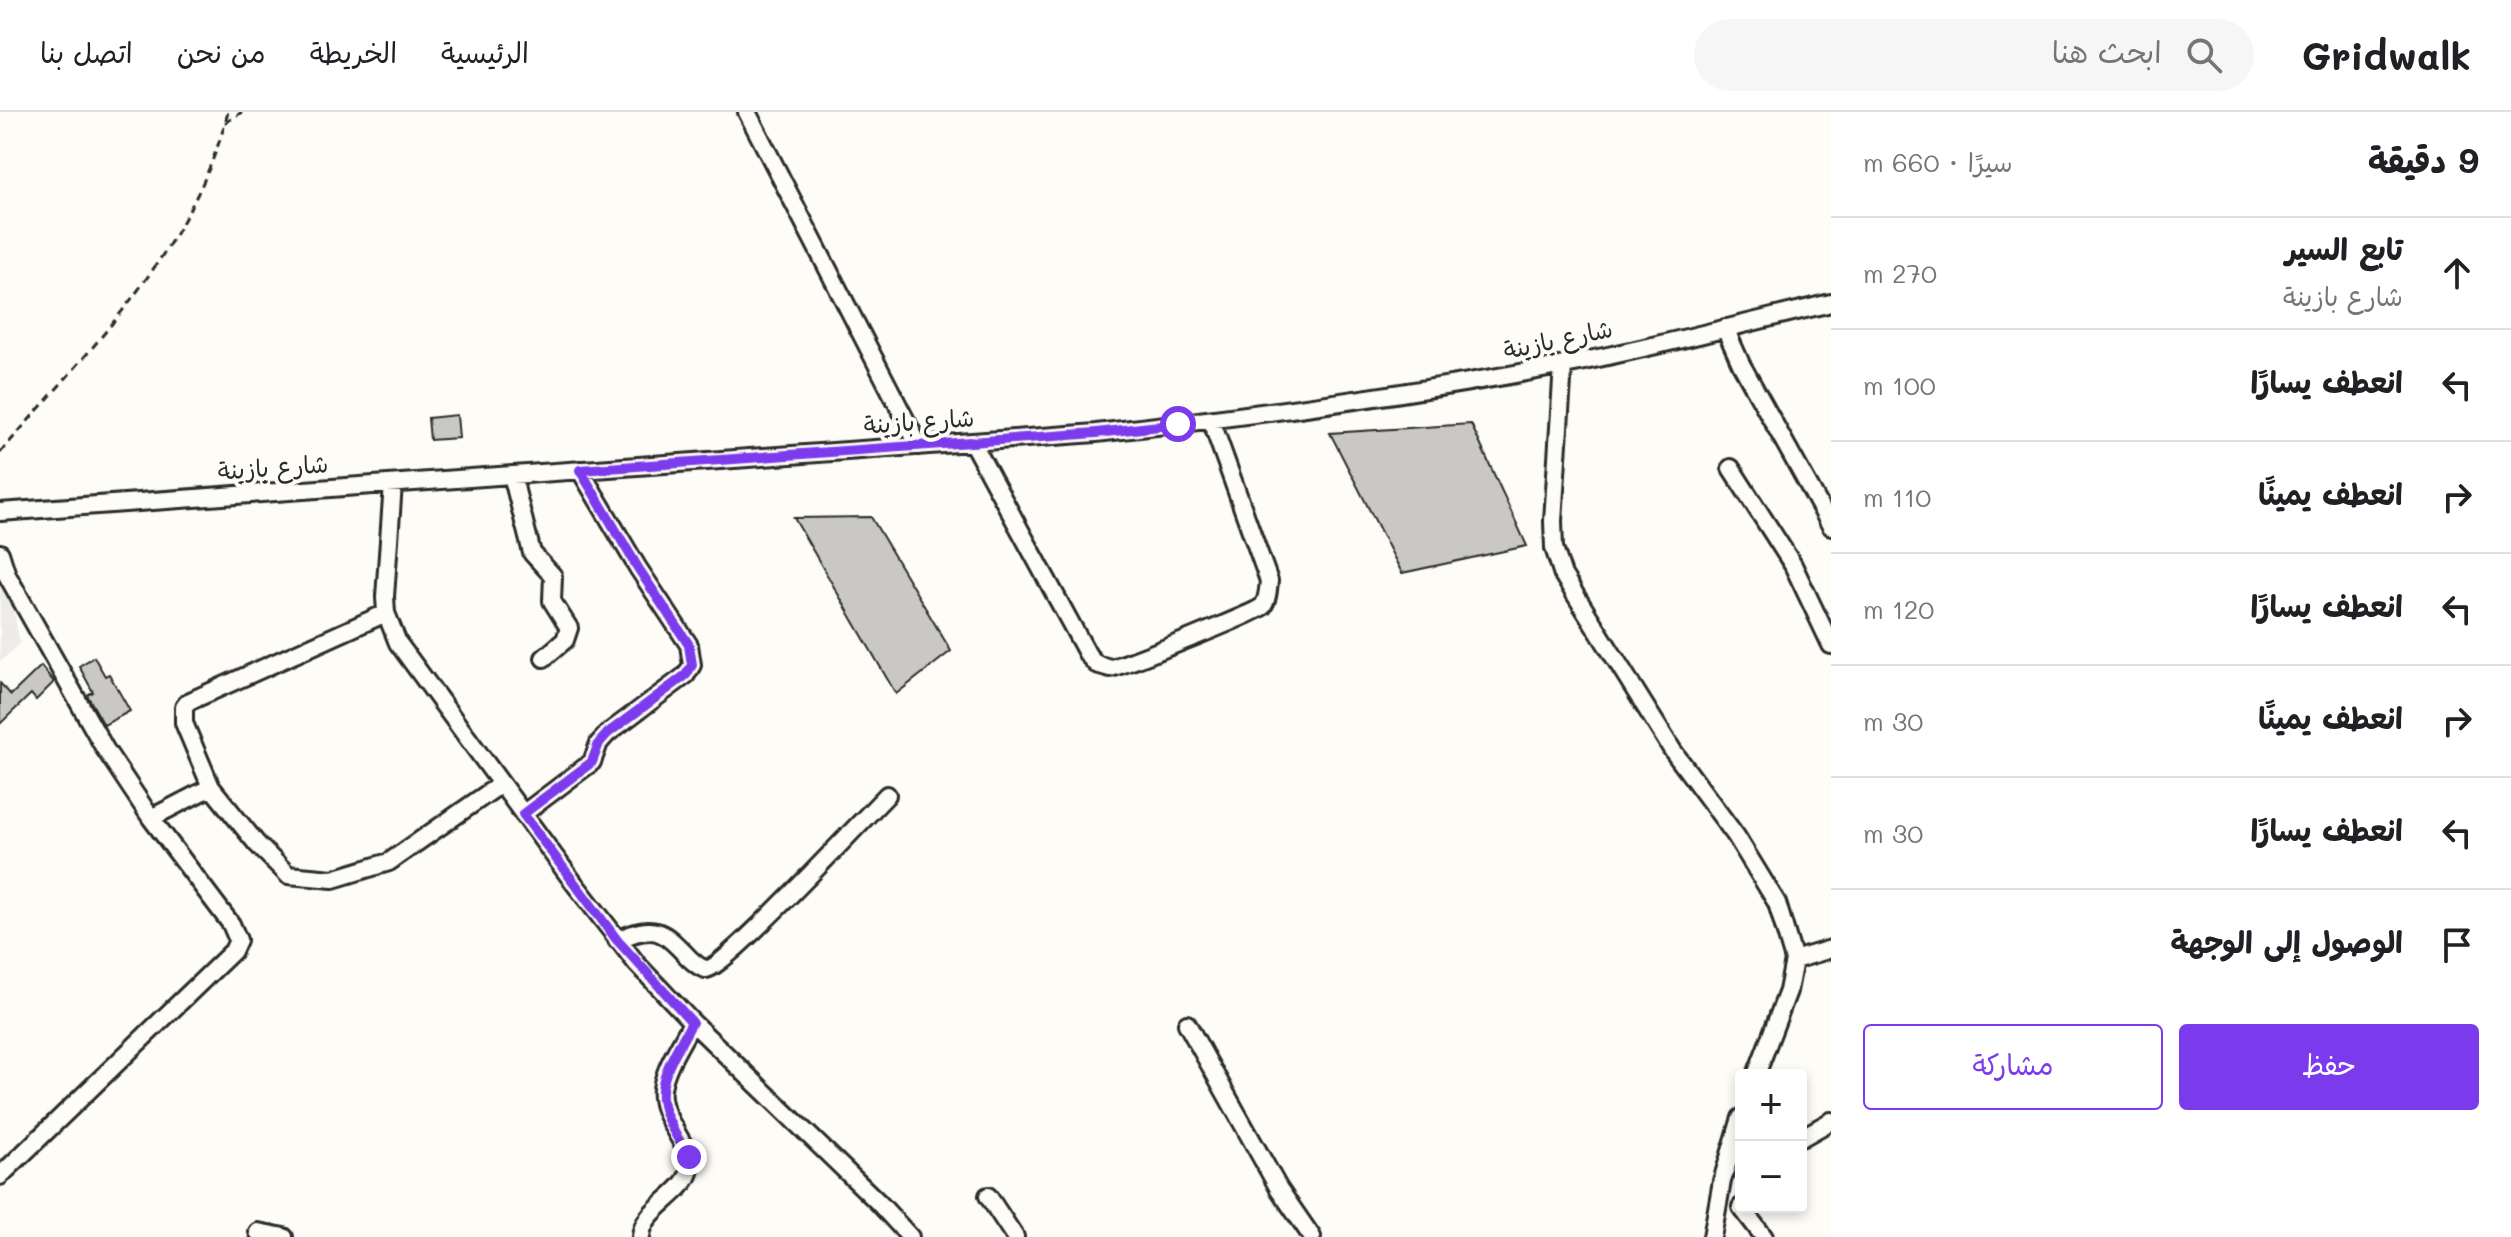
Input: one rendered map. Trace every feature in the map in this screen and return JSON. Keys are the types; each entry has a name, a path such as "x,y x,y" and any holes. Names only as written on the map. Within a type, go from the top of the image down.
{"street":[{"path":"747,112 919,446"},
{"name":"شارع بازينة","path":"0,512 1096,433 1211,420 1362,400 1563,365 1831,303"},
{"path":"1725,328 1741,364 1831,526"},
{"path":"1563,365 1553,521 1554,548 1563,575 1673,751 1736,836 1769,889 1777,903 1794,960 1788,991 1758,1069"},
{"path":"972,442 1088,655 1096,664 1110,668 1234,620 1256,610 1266,600 1269,581 1211,420"},
{"path":"1731,468 1793,565 1831,645"},
{"path":"523,814 592,762 601,738 686,675 692,665 689,645 638,568 580,470"},
{"path":"512,475 532,553 553,576 552,601 569,628 565,640 544,658"},
{"path":"393,484 385,581 386,613 398,643 617,940 692,1022 878,1202 910,1237"},
{"path":"0,553 7,575 105,749 151,818 220,908 238,940 233,951 0,1176"},
{"path":"386,613 188,702 184,707 184,723 211,787 257,844 288,875 333,879 389,862 501,784"},
{"path":"151,818 211,787"},
{"path":"617,940 650,929 667,935 702,968 713,967 756,929 887,795"},
{"path":"1794,960 1831,949"},
{"path":"641,1237 643,1224 684,1180 690,1168 689,1157 663,1107 661,1091 692,1022"},
{"path":"1187,1024 1279,1189 1312,1237"},
{"path":"1807,1135 1831,1121"},
{"path":"1712,1237 1722,1181 1735,1150"},
{"path":"1722,1181 1735,1199"},
{"path":"988,1196 1015,1237"},
{"path":"1746,1213 1764,1237"},
{"path":"258,1232 284,1237"}],"path":[{"path":"0,453 94,347 143,285 203,182 228,112"},
{"path":"225,123 242,112"}],"shaded area":[{"path":"0,543 20,643 0,662"}],"building":[{"path":"457,415 459,438 430,440 428,418"},
{"path":"1471,424 1527,546 1402,573 1330,433"},
{"path":"871,517 951,651 896,694 794,518"},
{"path":"94,657 105,676 109,674 130,711 104,725 87,695 93,692 79,666"},
{"path":"41,666 54,682 36,700 31,694 0,724 0,683 11,695"}],"route":[{"path":"689,1157 663,1107 661,1091 692,1022 617,940 523,814 592,762 601,738 686,675 692,665 689,645 638,568 580,470 1096,433 1178,424"}]}
